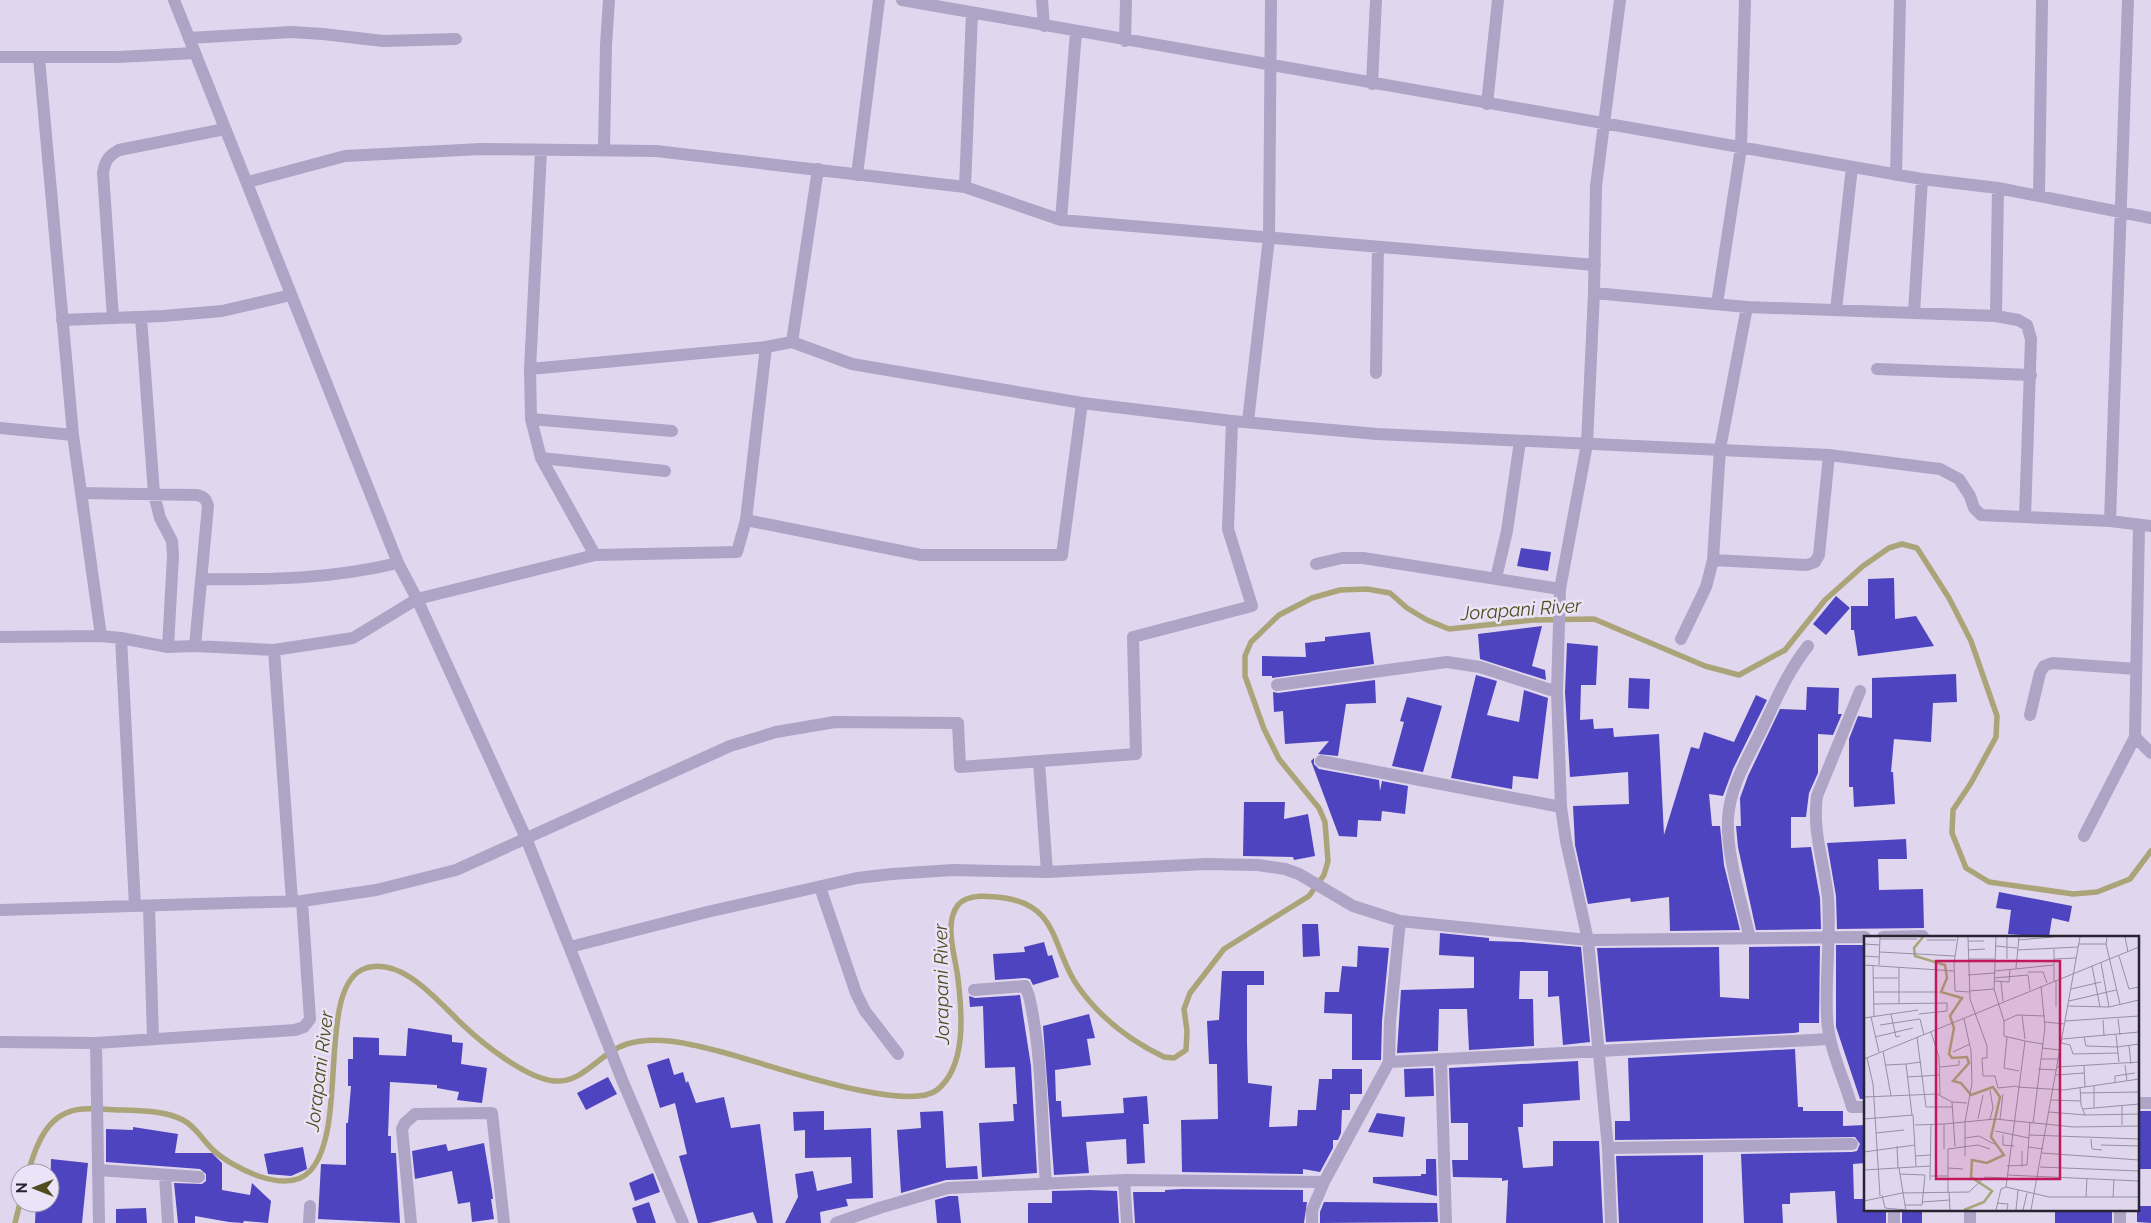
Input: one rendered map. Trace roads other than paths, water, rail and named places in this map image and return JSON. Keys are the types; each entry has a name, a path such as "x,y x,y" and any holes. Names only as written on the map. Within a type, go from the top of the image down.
{"street":[{"path":"174,0 224,129 248,182 398,564 417,599 526,838 683,1223"},
{"path":"604,149 609,0"},
{"path":"857,176 879,0"},
{"path":"902,0 1125,41 1922,180 1998,188 2039,195 2121,214 2151,218"},
{"path":"1042,0 1044,26"},
{"path":"1125,41 1126,0"},
{"path":"1248,421 1270,238 1271,0"},
{"path":"1372,84 1376,0"},
{"path":"1487,104 1498,0"},
{"path":"1611,1223 1608,1148 1588,940 1566,841 1561,807 1557,692 1558,604 1587,444 1595,265 1596,186 1620,0"},
{"path":"1717,304 1741,148 1745,0"},
{"path":"1896,175 1900,0"},
{"path":"2039,195 2042,0"},
{"path":"2110,521 2128,0"},
{"path":"965,187 972,13"},
{"path":"189,38 291,32 383,41 456,39"},
{"path":"1061,220 1076,32"},
{"path":"0,57 39,58 195,53"},
{"path":"39,58 73,435 101,636"},
{"path":"113,318 103,173 104,162 109,155 119,150 224,129"},
{"path":"248,182 346,156 481,150 604,149 656,151 857,176 965,187 1061,220 1595,265"},
{"path":"541,151 530,369 530,419 541,458 595,555"},
{"path":"1836,310 1852,167"},
{"path":"792,342 818,170"},
{"path":"1914,313 1922,180"},
{"path":"1996,316 1998,188"},
{"path":"1376,373 1378,247"},
{"path":"1594,293 1747,307 1996,316 2018,320 2027,325 2031,339 2025,517"},
{"path":"62,320 222,311 291,295"},
{"path":"1681,639 1706,587 1713,560 1720,449 1747,307"},
{"path":"141,317 154,494 160,518 172,541 168,647"},
{"path":"530,369 766,347 792,342 852,364 1082,403 1232,420 1377,434 1829,455 1940,469 1959,479 1970,496 1974,508 1981,514 2110,521 2145,526 2136,669 2135,737 2084,836"},
{"path":"0,637 101,636 168,647 195,646 274,650 353,638 417,599 595,555 737,552 746,520 766,347"},
{"path":"1877,369 2031,375"},
{"path":"746,520 921,554 1062,555 1082,403"},
{"path":"530,419 672,431"},
{"path":"0,910 297,901 376,890 456,870 730,746 776,732 835,722 958,723 960,767 1136,754 1134,637 1252,606 1228,529 1232,420"},
{"path":"0,428 73,435"},
{"path":"1496,578 1508,531 1520,441"},
{"path":"1713,560 1807,565 1815,562 1819,554 1829,455"},
{"path":"541,458 665,471"},
{"path":"81,493 196,495 202,496 206,500 208,506 195,646"},
{"path":"1316,564 1342,558 1363,558 1560,589"},
{"path":"202,579 278,580 325,577 398,564"},
{"path":"121,638 136,906"},
{"path":"1750,939 1730,848 1728,819 1730,802 1744,766 1793,665 1808,646"},
{"path":"0,1042 96,1043 295,1030 304,1027 310,1018 297,901 274,650"},
{"path":"1277,684 1447,662 1480,667 1557,692"},
{"path":"2030,714 2040,674 2044,666 2052,664 2136,669"},
{"path":"1860,691 1817,796 1815,811 1817,845 1828,898 1827,1016 1830,1039 1852,1107 1864,1107"},
{"path":"2135,737 2151,753"},
{"path":"1321,761 1561,807"},
{"path":"1039,762 1047,872"},
{"path":"570,947 706,912 857,878 953,870 1047,872 1206,864 1272,866 1299,874 1353,906 1400,921 1588,940 1864,937"},
{"path":"820,887 856,993 865,1011 898,1054"},
{"path":"149,906 153,1039"},
{"path":"1312,1223 1312,1210 1324,1182 1389,1062 1390,1022 1400,921"},
{"path":"974,990 1025,986 1029,996 1040,1065 1046,1184"},
{"path":"1389,1062 1830,1039"},
{"path":"96,1043 98,1223"},
{"path":"1441,1060 1446,1223"},
{"path":"2138,1103 2151,1103"},
{"path":"411,1223 402,1129 409,1118 425,1113 492,1113 504,1223"},
{"path":"1608,1148 1852,1144"},
{"path":"98,1170 199,1177"},
{"path":"165,1175 168,1223"},
{"path":"836,1223 948,1188 1124,1180 1324,1182"},
{"path":"1124,1180 1127,1223"},
{"path":"309,1223 310,1206"},
{"path":"1894,1210 1894,1223"},
{"path":"1970,1210 1970,1223"},
{"path":"2120,1210 2120,1223"}],"waterway":[{"name":"Jorapani River","path":"31,1163 45,1131 52,1122 71,1111 83,1109 147,1111 162,1113 183,1120 192,1126 212,1149 246,1171 274,1180 288,1181 300,1178 310,1171 322,1151 332,1092 336,1028 341,1000 351,980 366,968 380,966 394,969 407,975 432,994 472,1033 494,1051 519,1067 544,1079 555,1081 575,1077 617,1048 638,1041 661,1040 685,1043 718,1051 831,1084 895,1096 920,1096 937,1090 947,1080 954,1067 960,1038 961,1007 951,922 958,905 962,901 980,896 1005,898 1021,902 1033,908 1049,926 1075,982 1099,1011 1116,1027 1144,1046 1164,1057 1174,1058 1186,1050 1187,1031 1184,1009 1190,993 1224,949 1309,896 1324,875 1328,861 1325,822 1319,808 1279,759 1264,729 1245,676 1245,656 1251,642 1279,615 1312,598 1340,590 1367,589 1390,593 1407,608 1427,620 1449,629 1532,620 1594,619 1705,666 1739,675 1785,650 1825,600 1863,566 1889,548 1902,544 1917,548 1949,598 1971,641 1997,716 1996,737 1971,783 1953,810 1952,833 1966,868 1989,882 2073,894 2097,892 2130,879 2151,851"},
{"name":"Jorapani River","path":"15,1223 18,1213"}]}
